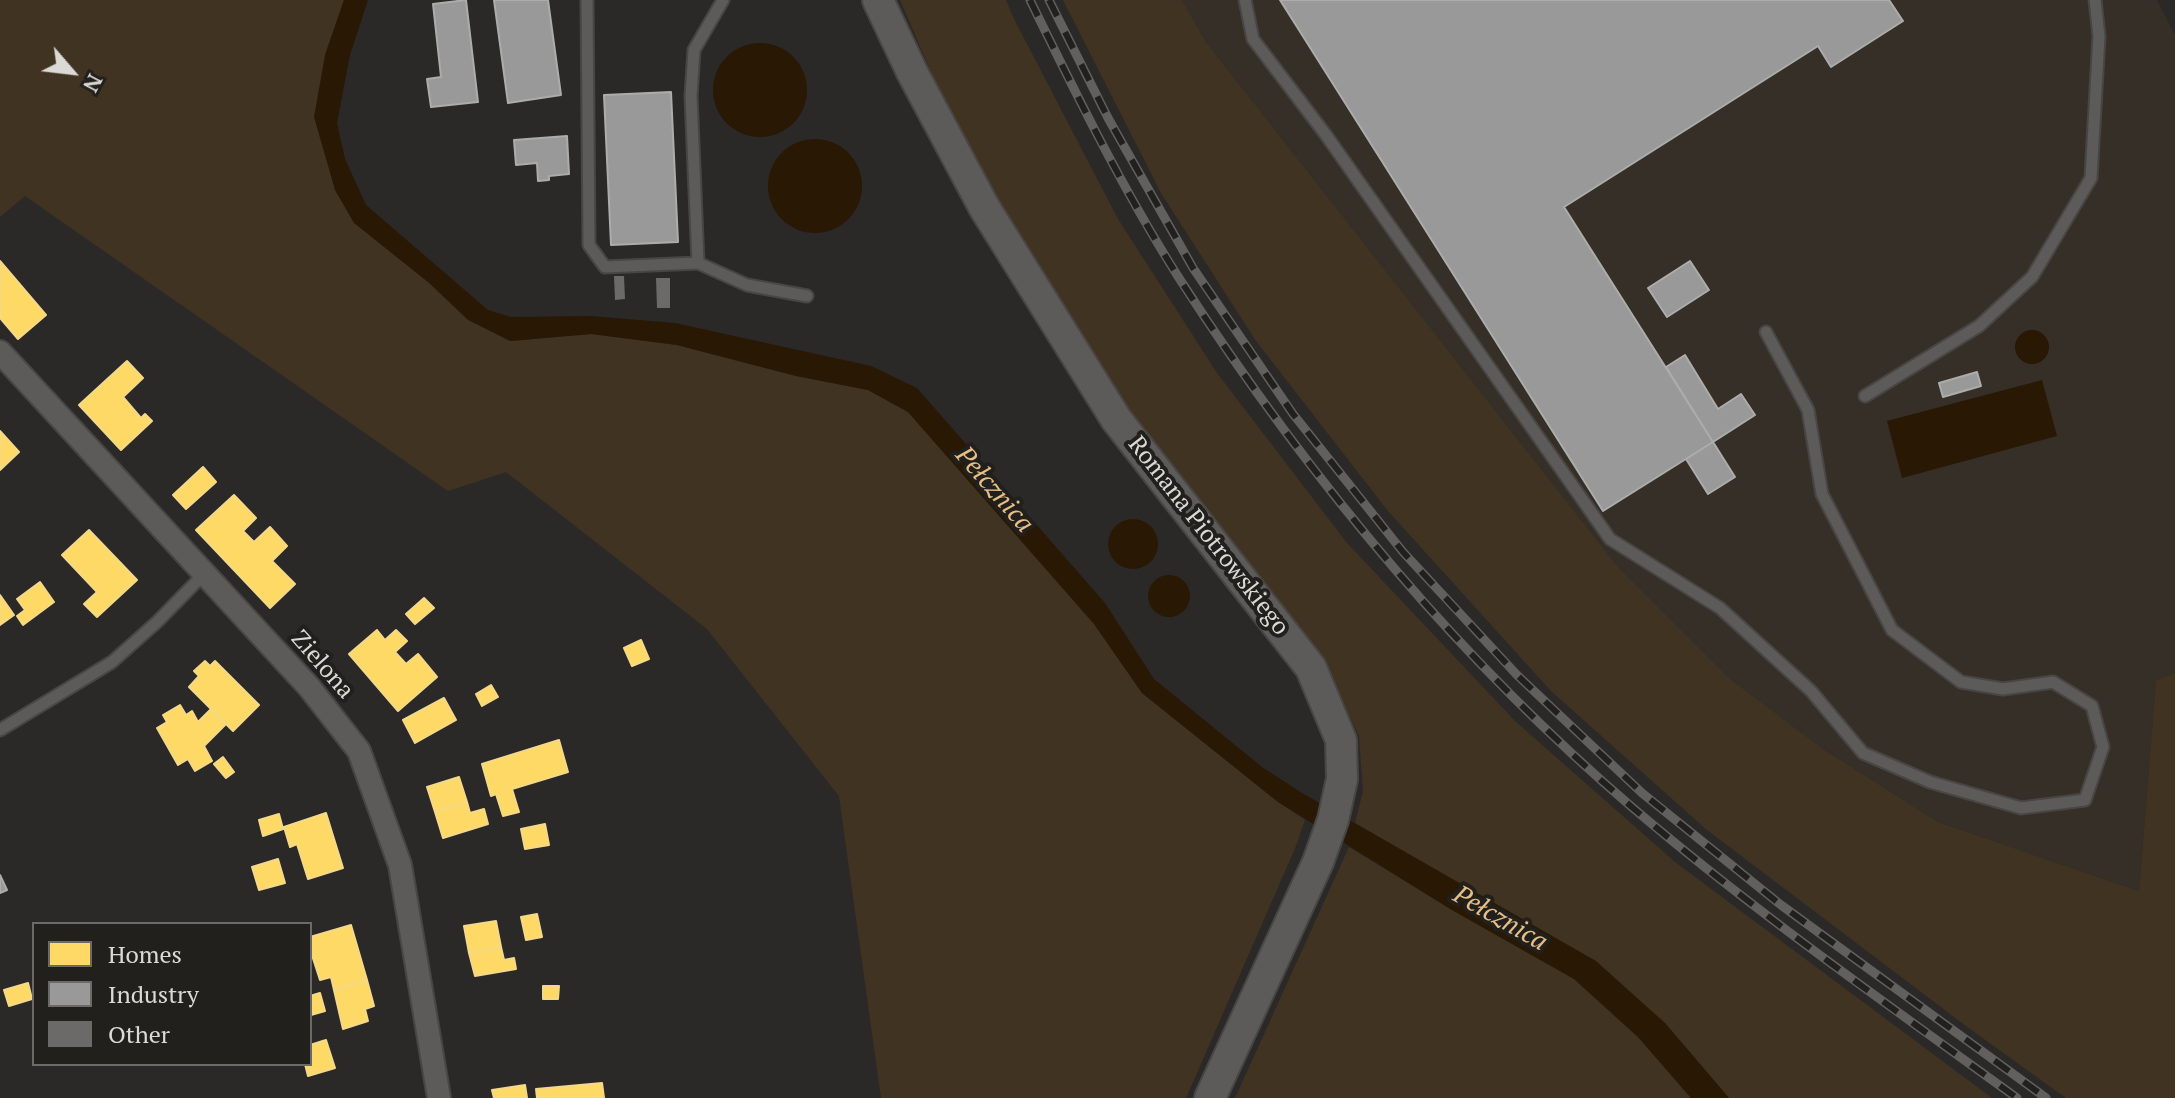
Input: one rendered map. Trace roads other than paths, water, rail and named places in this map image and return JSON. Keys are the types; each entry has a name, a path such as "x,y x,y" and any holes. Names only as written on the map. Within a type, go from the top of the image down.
{"street":[{"name":"Romana Piotrowskiego","path":"878,0 912,72 984,207 1116,419 1311,668 1341,740 1342,779 1333,820 1318,862 1210,1098"},
{"name":"Zielona","path":"0,352 309,687 359,751 400,865 439,1098"}],"lane":[{"path":"587,0 589,245 605,267 698,263 747,285 807,296"},
{"path":"698,263 691,96 694,50 723,0"},
{"path":"1245,0 1253,39 1326,135 1610,539 1720,608 1811,691 1863,753 1930,782 2021,808 2085,800 2103,747 2092,706 2053,682 2003,689 1961,682 1892,630 1822,494 1808,410 1766,332"},
{"path":"1865,396 1979,326 2032,277 2091,178 2099,36 2095,0"},
{"path":"0,730 112,662 204,574"}],"water":[{"name":"Pełcznica","path":"344,0 368,0 350,55 337,123 345,159 366,205 488,310 511,317 591,316 675,323 871,366 917,388 1105,603 1154,679 1262,767 1302,793 1596,961 1665,1023 1729,1098 1691,1098 1638,1037 1574,979 1452,910 1278,802 1142,693 1094,624 908,412 868,390 796,376 677,345 591,334 510,341 468,320 428,282 354,223 335,190 314,117 325,55"},
{"path":"760,43 778,47 793,57 803,72 807,90 803,108 793,123 778,133 760,137 742,133 727,123 717,108 713,90 717,72 727,57 742,47"},
{"path":"815,139 833,143 848,153 858,168 862,186 858,204 848,219 833,229 815,233 797,229 782,219 772,204 768,186 772,168 782,153 797,143"},
{"path":"2032,330 2044,335 2049,347 2044,359 2032,364 2020,359 2015,347 2020,335"},
{"path":"2042,380 2057,436 1902,478 1887,421"},
{"path":"1133,519 1150,527 1158,544 1150,561 1133,569 1116,561 1108,544 1116,527"},
{"path":"1169,575 1184,581 1190,596 1184,611 1169,617 1154,611 1148,596 1154,581"}],"railway":[{"path":"1030,0 1119,176 1158,245 1227,351 1331,492 1445,625 1505,689 1633,808 1822,957 2017,1098"},
{"path":"1049,0 1108,118 1193,268 1293,414 1403,552 1517,675 1642,793 1781,905 2046,1098"}]}
